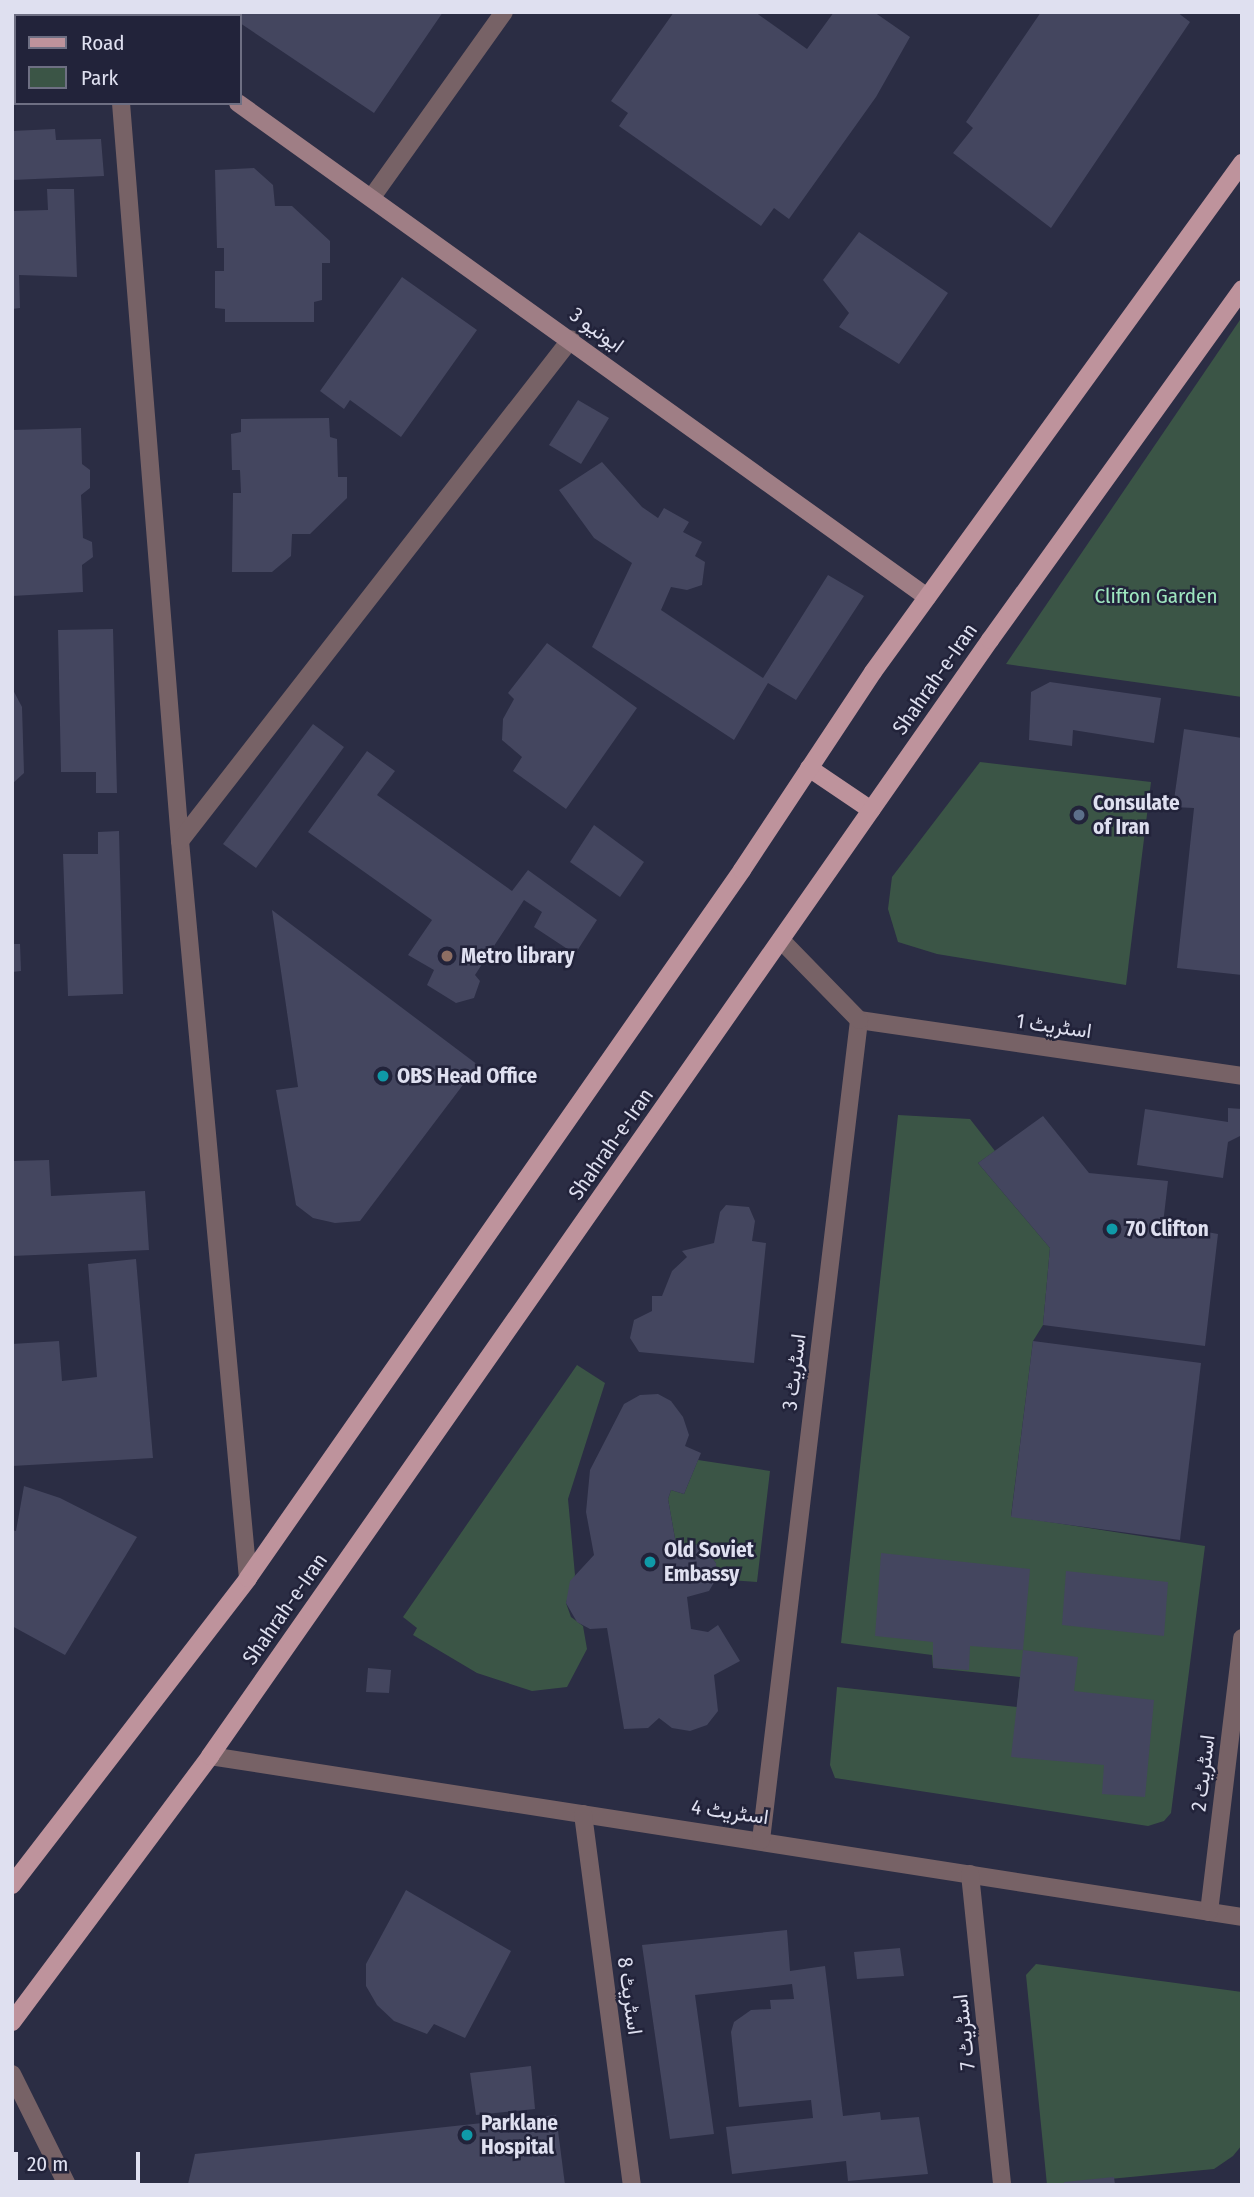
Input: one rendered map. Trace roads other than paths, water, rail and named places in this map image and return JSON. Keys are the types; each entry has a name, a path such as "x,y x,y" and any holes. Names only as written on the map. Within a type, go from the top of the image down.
{"main road":[{"path":"12,1885 247,1578 927,597 1242,163"},
{"name":"Shahrah-e-Iran","path":"12,2022 210,1756 871,810 1242,289"},
{"path":"809,768 871,810"}],"street":[{"path":"372,197 504,12"},
{"path":"121,105 180,841 247,1578"},
{"name":"ایونیو 3","path":"242,105 927,597"},
{"path":"180,841 571,339"},
{"path":"781,940 859,1020"},
{"name":"اسٹریٹ 1","path":"859,1020 1242,1076"},
{"name":"اسٹریٹ 3","path":"761,1840 859,1020"},
{"name":"اسٹریٹ 2","path":"1209,1912 1242,1638"},
{"name":"اسٹریٹ 4","path":"210,1756 1242,1917"},
{"name":"اسٹریٹ 8","path":"583,1814 632,2185"},
{"name":"اسٹریٹ 7","path":"970,1874 1002,2185"},
{"path":"12,2074 67,2185"}],"place":[{"name":"Consulate of Iran","path":"1079,815"},
{"name":"Metro library","path":"447,956"},
{"name":"OBS Head Office","path":"383,1076"},
{"name":"70 Clifton","path":"1112,1229"},
{"name":"Old Soviet Embassy","path":"650,1562"},
{"name":"Parklane Hospital","path":"467,2135"}],"park label":[{"name":"Clifton Garden","path":"1156,596"}]}
